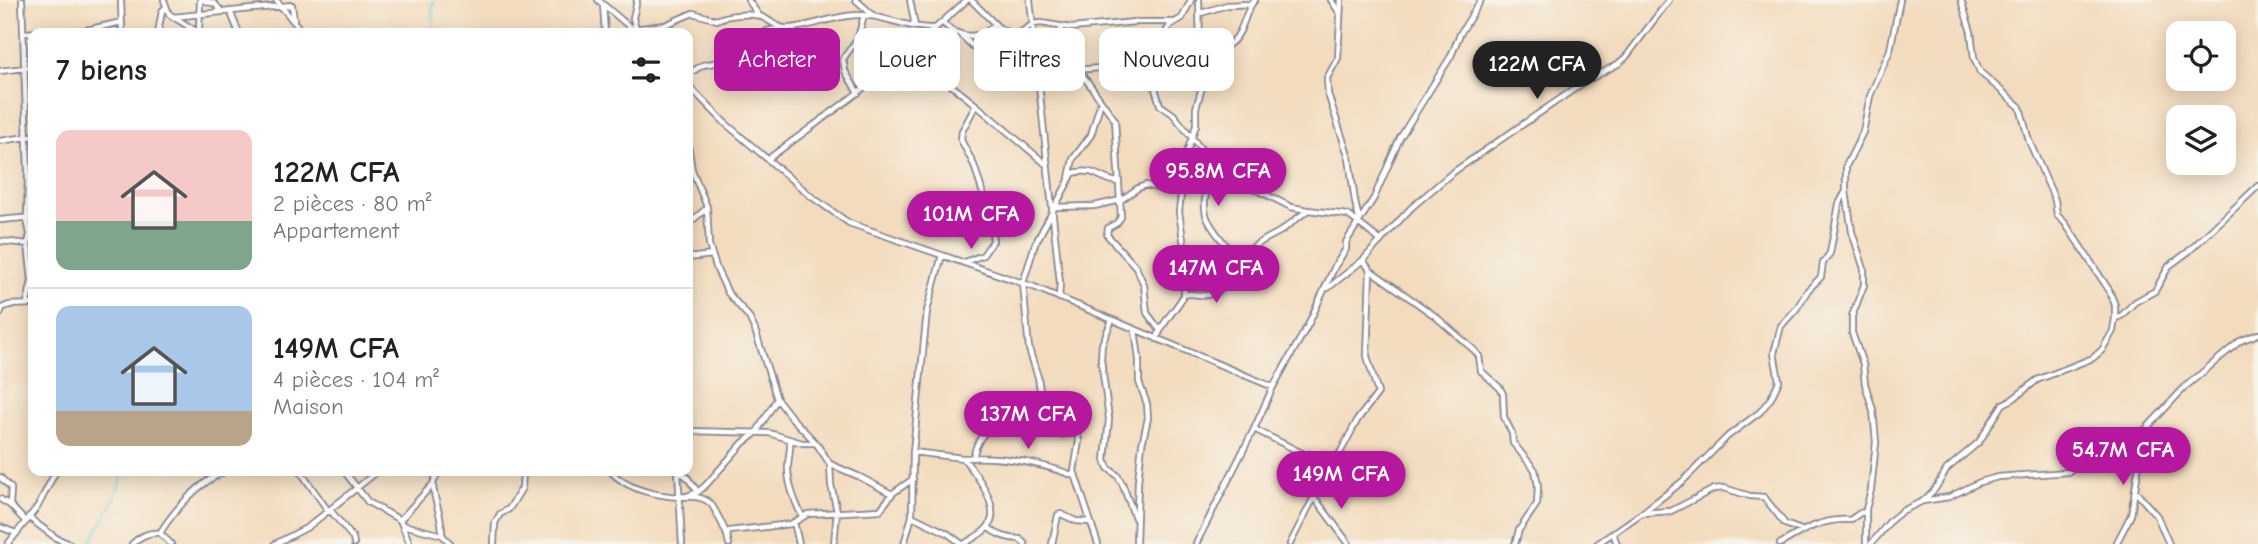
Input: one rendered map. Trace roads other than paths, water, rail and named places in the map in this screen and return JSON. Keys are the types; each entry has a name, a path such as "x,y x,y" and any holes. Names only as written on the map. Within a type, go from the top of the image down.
{"street":[{"path":"22,0 28,122"},
{"path":"121,0 122,28"},
{"path":"164,0 173,17 191,28"},
{"path":"198,28 202,0 215,4 221,12"},
{"path":"276,0 299,28"},
{"path":"635,28 633,18 637,0"},
{"path":"748,0 758,15"},
{"path":"856,0 875,16"},
{"path":"910,0 915,27"},
{"path":"647,28 665,25 694,13 717,20 724,16 758,15 784,28 842,16 864,15 915,27 934,28 969,0 1014,37 1033,24 1047,23 1060,27 1174,22"},
{"path":"1028,0 1033,28"},
{"path":"1169,28 1182,18 1191,0"},
{"path":"1199,0 1200,28"},
{"path":"1331,0 1340,13"},
{"path":"1196,544 1273,387 1299,343 1335,266 1346,250 1346,242 1374,198 1400,138 1451,56 1460,33 1480,0"},
{"path":"1325,290 1363,260 1411,208 1452,173 1586,81 1618,64 1669,0"},
{"path":"1869,544 1866,512 1876,442 1873,411 1865,384 1863,364 1852,333 1852,316 1864,285 1864,269 1852,232 1846,191 1846,166 1863,132 1870,96 1890,50 1900,0"},
{"path":"1923,501 1964,452 1979,442 2003,404 2014,399 2037,380 2093,358 2102,350 2113,331 2115,318 2115,305 2109,290 2057,215 2055,200 2029,141 2020,107 1980,72 1974,58 1971,32 1961,0"},
{"path":"1340,1 1338,58 1327,78 1328,94 1349,158 1358,221"},
{"path":"600,2 632,28"},
{"path":"600,2 604,28"},
{"path":"1200,14 1227,5 1253,2"},
{"path":"1234,40 1253,2"},
{"path":"173,17 293,6 294,20"},
{"path":"160,28 162,11 166,7"},
{"path":"230,11 237,28"},
{"path":"858,93 845,71 844,59 858,38 864,15"},
{"path":"95,28 122,22"},
{"path":"942,22 947,28"},
{"path":"960,34 975,36 985,33 995,24"},
{"path":"23,33 28,33"},
{"path":"960,34 974,45"},
{"path":"693,71 714,62"},
{"path":"0,71 28,68"},
{"path":"1085,78 1115,123 1121,217 1108,228 1107,235 1136,267 1144,285 1147,313 1159,329"},
{"path":"693,90 726,123 812,197 849,223 1023,284 1273,387"},
{"path":"768,159 860,91"},
{"path":"958,91 1048,165"},
{"path":"1039,91 1053,209 1059,298"},
{"path":"1156,91 1160,105 1173,114 1193,136 1209,159 1234,178 1291,208 1348,215 1381,241"},
{"path":"1157,339 1159,329 1184,295 1186,260 1179,212 1185,158 1196,125 1196,108 1202,91"},
{"path":"1069,179 1073,159 1089,140 1094,129 1101,100"},
{"path":"964,262 983,255 993,241 990,216 974,164 961,140 962,131 976,105"},
{"path":"0,141 28,137"},
{"path":"1053,209 1094,206 1121,200 1138,188 1148,185 1157,189 1166,187 1184,170 1209,159"},
{"path":"1184,295 1208,295 1225,288 1240,273 1237,260 1207,218 1204,202 1210,182 1209,159"},
{"path":"1038,432 1041,397 1029,349 1023,284 1035,244 1073,173 1090,170 1119,183"},
{"path":"693,172 708,208 709,245 712,255 728,293 749,317 755,330 777,398 816,443 830,464 831,485 837,511 834,544"},
{"path":"2115,318 2155,291 2169,266 2188,252 2258,186"},
{"path":"1597,544 1683,481 1728,436 1760,412 1771,398 1779,381 1774,353 1781,326 1821,277 1823,263 1830,253 1839,204 1846,191"},
{"path":"693,220 708,208"},
{"path":"1237,260 1257,244 1282,231 1297,216 1308,210"},
{"path":"0,220 28,217"},
{"path":"0,241 28,244"},
{"path":"904,544 912,516 913,452 927,311 942,254"},
{"path":"693,257 712,255"},
{"path":"1363,260 1370,270 1435,316 1474,350 1479,356 1481,371 1500,388 1503,394 1504,417 1512,433 1514,448 1535,470 1538,486 1537,504 1519,530 1515,544"},
{"path":"1290,544 1358,419 1378,393 1367,356 1370,270"},
{"path":"0,313 2,308 7,306 28,304"},
{"path":"1112,320 1102,344 1101,359 1109,419 1105,460 1108,468 1117,474 1122,483 1136,520"},
{"path":"1134,329 1139,359 1139,382 1147,404 1148,418 1142,444 1136,544"},
{"path":"1869,544 1902,511 1923,501 1948,496 1998,477 2068,472 2078,463 2144,431 2203,371 2245,338 2258,334"},
{"path":"681,497 698,492 743,443 756,433 777,398"},
{"path":"973,458 978,441 997,423 1003,422 1057,435 1077,433 1079,441 1073,464 1075,476 1098,544"},
{"path":"1254,429 1332,468"},
{"path":"693,431 769,433 790,440 816,443"},
{"path":"2116,544 2131,515 2144,431"},
{"path":"790,440 788,470 802,516"},
{"path":"913,452 1011,461 1075,476"},
{"path":"912,516 963,544 988,527 991,522 990,501 963,458"},
{"path":"830,464 892,494"},
{"path":"9,544 38,506 53,476"},
{"path":"160,533 166,522 194,492 215,476"},
{"path":"304,476 355,542"},
{"path":"347,476 368,502 402,522 442,535 451,544"},
{"path":"275,544 298,534 372,476"},
{"path":"402,522 433,484 436,476"},
{"path":"494,544 495,523 500,514 509,509 522,488 523,476"},
{"path":"618,476 635,489 681,497 691,496 712,505 729,544"},
{"path":"679,476 682,544"},
{"path":"687,476 698,492"},
{"path":"0,477 11,488 10,505"},
{"path":"727,535 729,531 794,522 808,514 880,510 892,494 913,479"},
{"path":"433,484 442,535"},
{"path":"1642,513 1671,511 1714,489 1724,488 1750,496 1765,497 1785,524 1801,530"},
{"path":"2135,491 2157,516 2169,544"},
{"path":"1314,497 1349,544"},
{"path":"0,499 27,519 70,544"},
{"path":"1780,544 1817,523 1850,520 1866,512"},
{"path":"1052,544 1058,515 1090,522"},
{"path":"402,522 410,544"},
{"path":"794,522 799,544"},
{"path":"0,527 16,533"},
{"path":"988,527 1011,539 1020,539 1025,544"},
{"path":"132,544 146,534 160,533 171,544"},
{"path":"1613,533 1617,544"}],"waterway":[{"path":"434,0 432,7 434,28"},
{"path":"89,544 110,509 122,476"}]}
